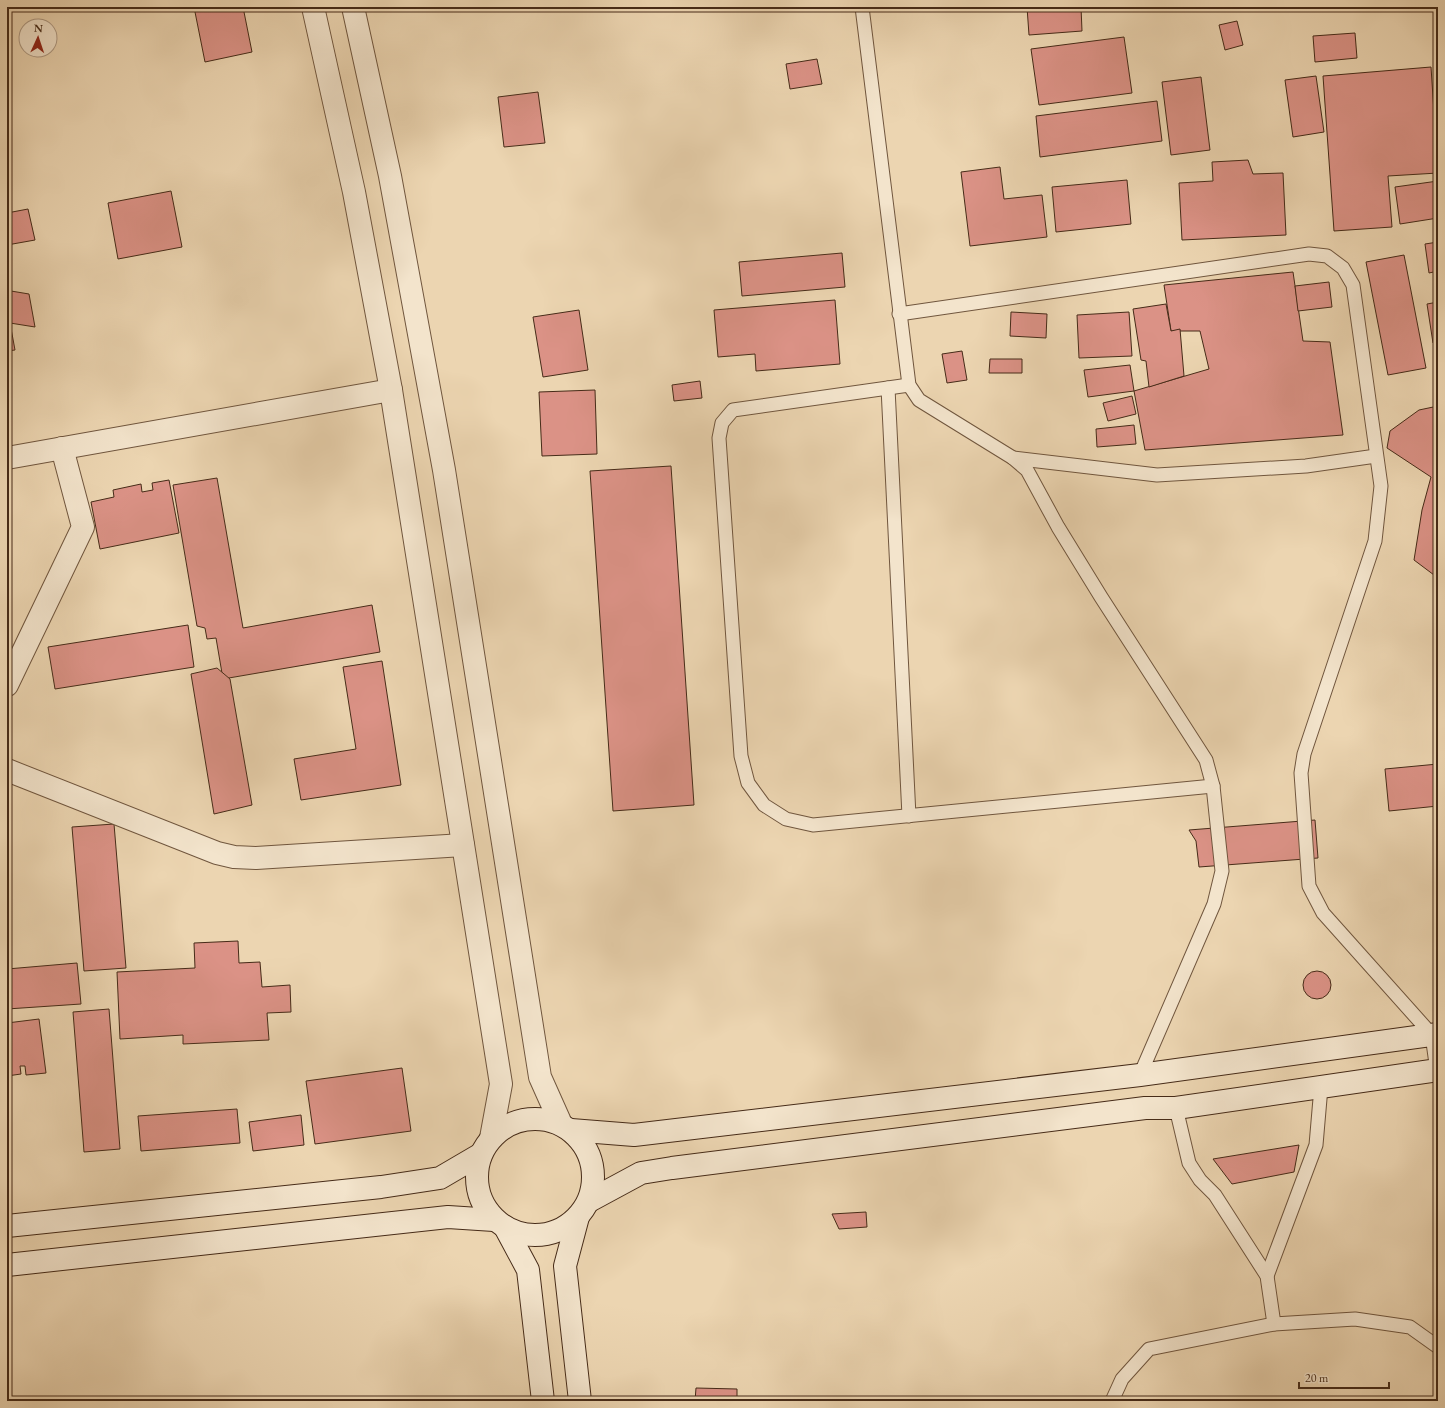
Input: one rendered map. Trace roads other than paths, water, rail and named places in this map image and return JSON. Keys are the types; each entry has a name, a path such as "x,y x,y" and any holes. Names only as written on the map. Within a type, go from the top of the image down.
{"street":[{"path":"313,7 354,192 391,390 501,1084 486,1146 477,1167 476,1182 479,1197 499,1224 528,1270 543,1401"},
{"path":"353,7 390,176 444,470 540,1077 566,1127 579,1139 589,1155 594,1174 565,1266 580,1401"},
{"path":"7,458 391,390"},
{"path":"7,685 83,527 62,448"},
{"path":"7,770 217,853 234,857 256,858 463,845"},
{"path":"7,1226 381,1187 440,1178 486,1146 503,1128 517,1121 532,1118 547,1120 566,1127 634,1135 1140,1075 1435,1034"},
{"path":"7,1265 448,1217 499,1224 520,1234 536,1235 552,1233 566,1227 584,1208 641,1173 1145,1108 1176,1108 1437,1070"}],"lane":[{"path":"862,7 909,385 919,400 1013,458 1027,470 1058,527 1101,597 1206,760 1213,786 1222,871 1214,904 1140,1075"},
{"path":"900,314 1309,254 1327,256 1343,268 1353,285 1381,486 1375,541 1304,754 1302,773 1309,886 1322,913 1435,1034 1437,1070"},
{"path":"909,385 733,410 722,423 719,438 741,756 748,783 764,805 786,819 812,825 1213,786"},
{"path":"888,388 910,816"},
{"path":"1013,458 1156,475 1306,466 1376,456"},
{"path":"1267,1276 1316,1145 1321,1087"},
{"path":"1176,1108 1189,1163 1200,1180 1215,1195 1267,1276 1274,1324"},
{"path":"1112,1401 1122,1379 1148,1349 1274,1324 1355,1319 1410,1327 1438,1347"}]}
